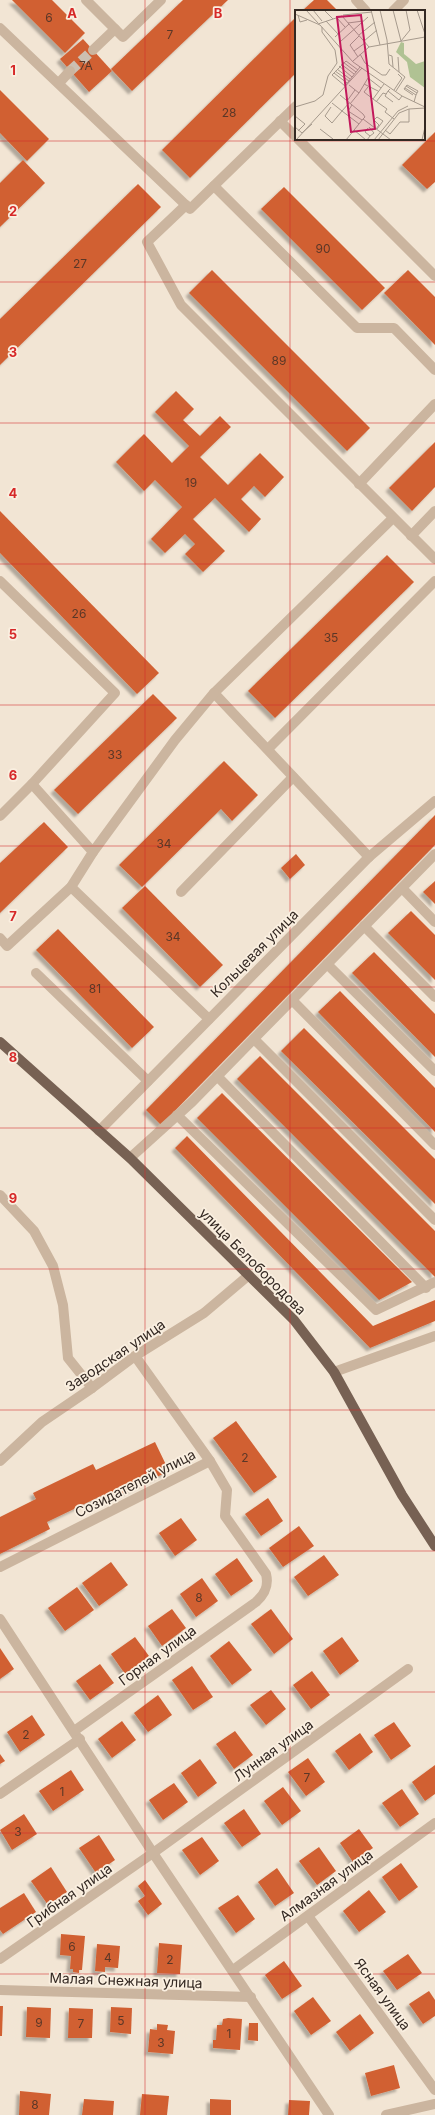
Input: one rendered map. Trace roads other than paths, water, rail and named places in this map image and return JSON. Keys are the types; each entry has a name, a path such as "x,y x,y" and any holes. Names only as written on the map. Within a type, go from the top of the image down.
{"main road":[{"name":"улица Белобородова","path":"0,1042 130,1158 294,1320 334,1372 402,1495 434,1545"}],"street":[{"path":"86,0 123,37 161,0"},
{"path":"356,0 365,10"},
{"path":"394,10 404,0"},
{"path":"0,28 190,209 295,107"},
{"path":"93,50 114,29"},
{"path":"59,83 70,71"},
{"path":"280,121 295,136"},
{"path":"299,140 435,276"},
{"path":"214,186 358,328 394,328 435,370"},
{"path":"186,205 147,242 181,304 435,559"},
{"path":"359,484 435,404"},
{"path":"411,536 435,511"},
{"path":"0,938 7,946 71,887 93,852 175,740 214,693 393,518"},
{"path":"0,581 115,693 32,784 0,816"},
{"path":"268,750 435,581"},
{"path":"214,693 369,857"},
{"path":"181,892 293,777"},
{"path":"32,784 93,852"},
{"name":"Кольцевая улица","path":"98,1131 369,857 435,801"},
{"path":"130,1158 217,1076 435,854"},
{"path":"71,887 209,1019"},
{"path":"402,888 435,922"},
{"path":"364,926 435,997"},
{"path":"327,964 435,1071"},
{"path":"36,973 148,1081"},
{"path":"292,1000 435,1145"},
{"path":"254,1038 435,1220"},
{"path":"177,1115 376,1310 431,1285 217,1076"},
{"path":"0,1196 34,1231 53,1266 63,1305 68,1358 92,1388"},
{"name":"Заводская улица","path":"0,1461 42,1422 92,1388 135,1356 204,1313 249,1275"},
{"path":"334,1372 435,1336"},
{"name":"Созидателей улица","path":"0,1567 210,1461 135,1356"},
{"name":"Горная улица","path":"0,1794 256,1602 265,1593 267,1586 266,1574 225,1516 228,1490 210,1461"},
{"path":"0,1619 153,1853 329,2115"},
{"name":"Лунная улица","path":"153,1853 408,1669"},
{"name":"Алмазная улица","path":"233,1970 435,1823"},
{"name":"Грибная улица","path":"0,1959 153,1853"},
{"name":"Ясная улица","path":"308,1916 435,2090"},
{"name":"Малая Снежная улица","path":"0,1990 251,1997"},
{"path":"386,2115 435,2104"}],"tunnel":[{"path":"70,71 93,50"}]}
